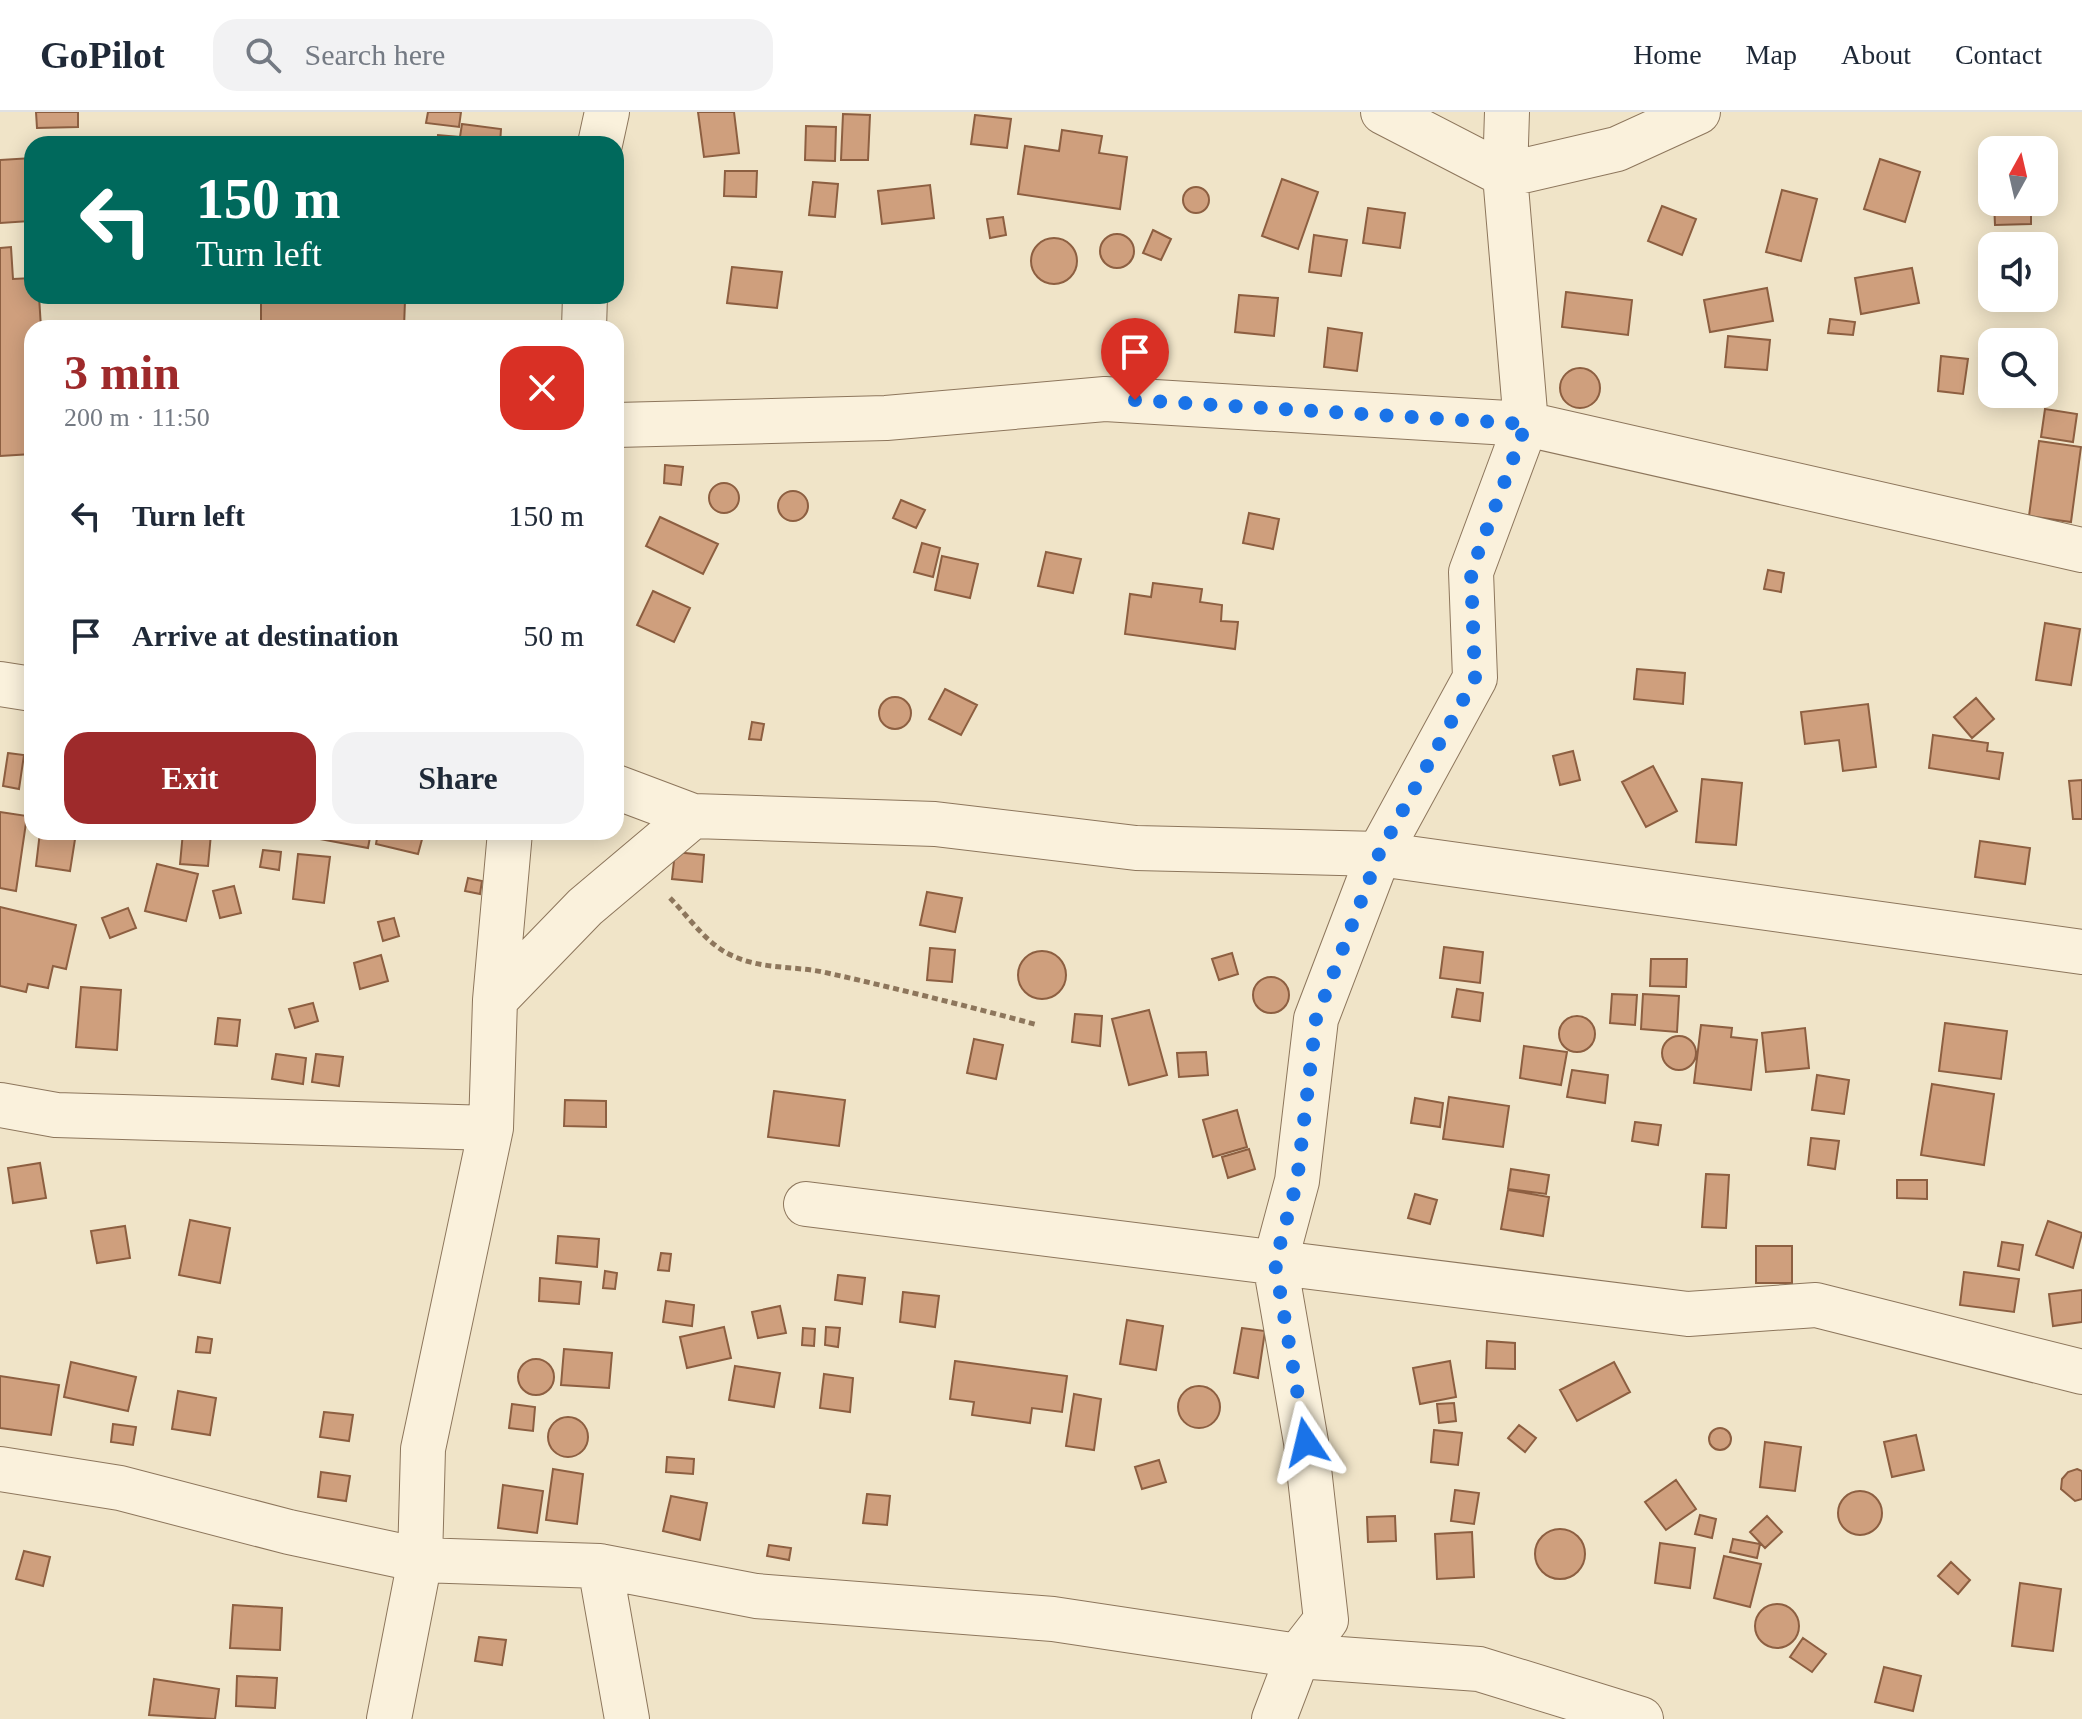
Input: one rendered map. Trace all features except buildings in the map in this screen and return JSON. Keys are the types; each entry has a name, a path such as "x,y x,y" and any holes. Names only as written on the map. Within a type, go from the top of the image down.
{"street":[{"path":"602,136 607,112"},
{"path":"1383,112 1505,175 1617,149 1698,112"},
{"path":"1274,1719 1298,1656 1326,1620 1306,1442 1275,1263 1297,1181 1316,1019 1379,854 1475,678 1471,572 1526,424 1505,175 1507,112"},
{"path":"624,425 886,418 1105,399 1526,424 2082,550"},
{"path":"0,684 24,688"},
{"path":"624,790 693,816 935,824 1136,848 1379,854 2082,952"},
{"path":"495,1000 585,907 693,816"},
{"path":"389,1719 420,1560 423,1449 491,1128 495,1000 509,840"},
{"path":"0,1105 56,1115 491,1128"},
{"path":"806,1204 1688,1314 1816,1305 2082,1372"},
{"path":"0,1469 120,1488 289,1532 420,1560 600,1566 756,1596 1053,1619 1298,1656 1479,1669 1641,1719"},
{"path":"600,1566 627,1719"}],"path":[{"path":"634,864 707,937 730,955 757,964 817,971 882,985 1038,1025"}],"route":[{"path":"1135,400 1526,424 1471,572 1475,678 1379,854 1316,1019 1297,1181 1275,1263 1306,1442"}]}
